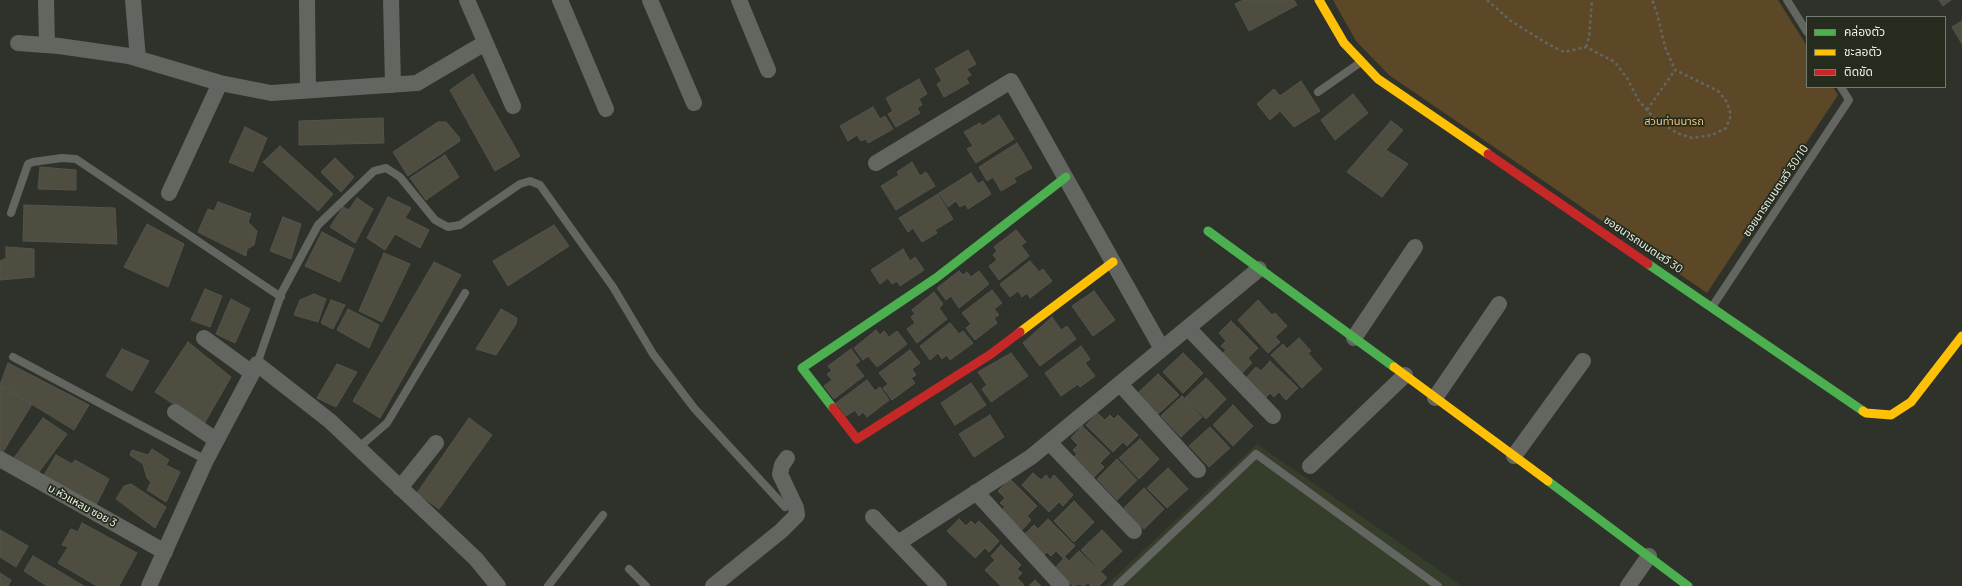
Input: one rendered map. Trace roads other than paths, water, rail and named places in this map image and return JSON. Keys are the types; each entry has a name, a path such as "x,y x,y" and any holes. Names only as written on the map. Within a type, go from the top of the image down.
{"street":[{"path":"46,0 47,45"},
{"path":"133,0 138,59"},
{"path":"307,0 308,90"},
{"path":"391,0 394,85"},
{"path":"467,0 513,106"},
{"path":"560,0 606,109"},
{"path":"650,0 694,103"},
{"path":"739,0 768,70"},
{"name":"ซอยนารถมนตเสวี 30","path":"1319,0 1344,43 1378,78 1866,413 1891,415 1911,402 1962,336"},
{"path":"18,43 47,45 115,54 138,59 220,83 263,93 417,83 485,43"},
{"path":"876,163 1011,80 1162,349"},
{"path":"169,193 220,83"},
{"path":"1066,177 936,278 802,368 857,439 991,354 1113,262"},
{"path":"1208,231 1405,375 1688,586"},
{"path":"1354,338 1415,247"},
{"path":"898,543 1030,457 1259,269"},
{"path":"1435,398 1499,304"},
{"path":"1188,328 1273,416"},
{"path":"204,338 254,369 330,421 476,560 498,586"},
{"path":"1514,456 1583,361"},
{"path":"149,586 206,460 254,369"},
{"path":"1310,466 1405,375"},
{"path":"1120,384 1198,470"},
{"path":"175,412 216,440"},
{"path":"1049,442 1134,531"},
{"path":"400,488 436,443"},
{"path":"713,586 760,548 797,515 796,508 780,474 782,464 787,458"},
{"name":"บ.หัวแหลม ซอย 3","path":"0,459 165,552"},
{"path":"976,492 1062,586"},
{"path":"873,517 939,586"},
{"path":"1628,586 1649,556"}],"lane":[{"path":"1787,0 1806,30"},
{"path":"1318,92 1362,61"},
{"name":"ซอยนารถมนตเสวี 30/10","path":"1712,307 1849,100 1842,88"},
{"path":"11,213 28,164 32,162 62,158 76,159 281,296"},
{"path":"254,369 281,296 318,225 374,172 386,168 400,177 434,220 448,227 460,225 520,184 530,181 540,185 613,287 653,354 694,408 785,507"},
{"path":"358,448 387,423 465,293"},
{"path":"13,357 206,460"},
{"path":"1117,586 1256,454 1434,585"},
{"path":"548,586 603,515"},
{"path":"629,569 646,586"}],"park label":[{"name":"สวนท่านนารถ","path":"1674,122"}]}
